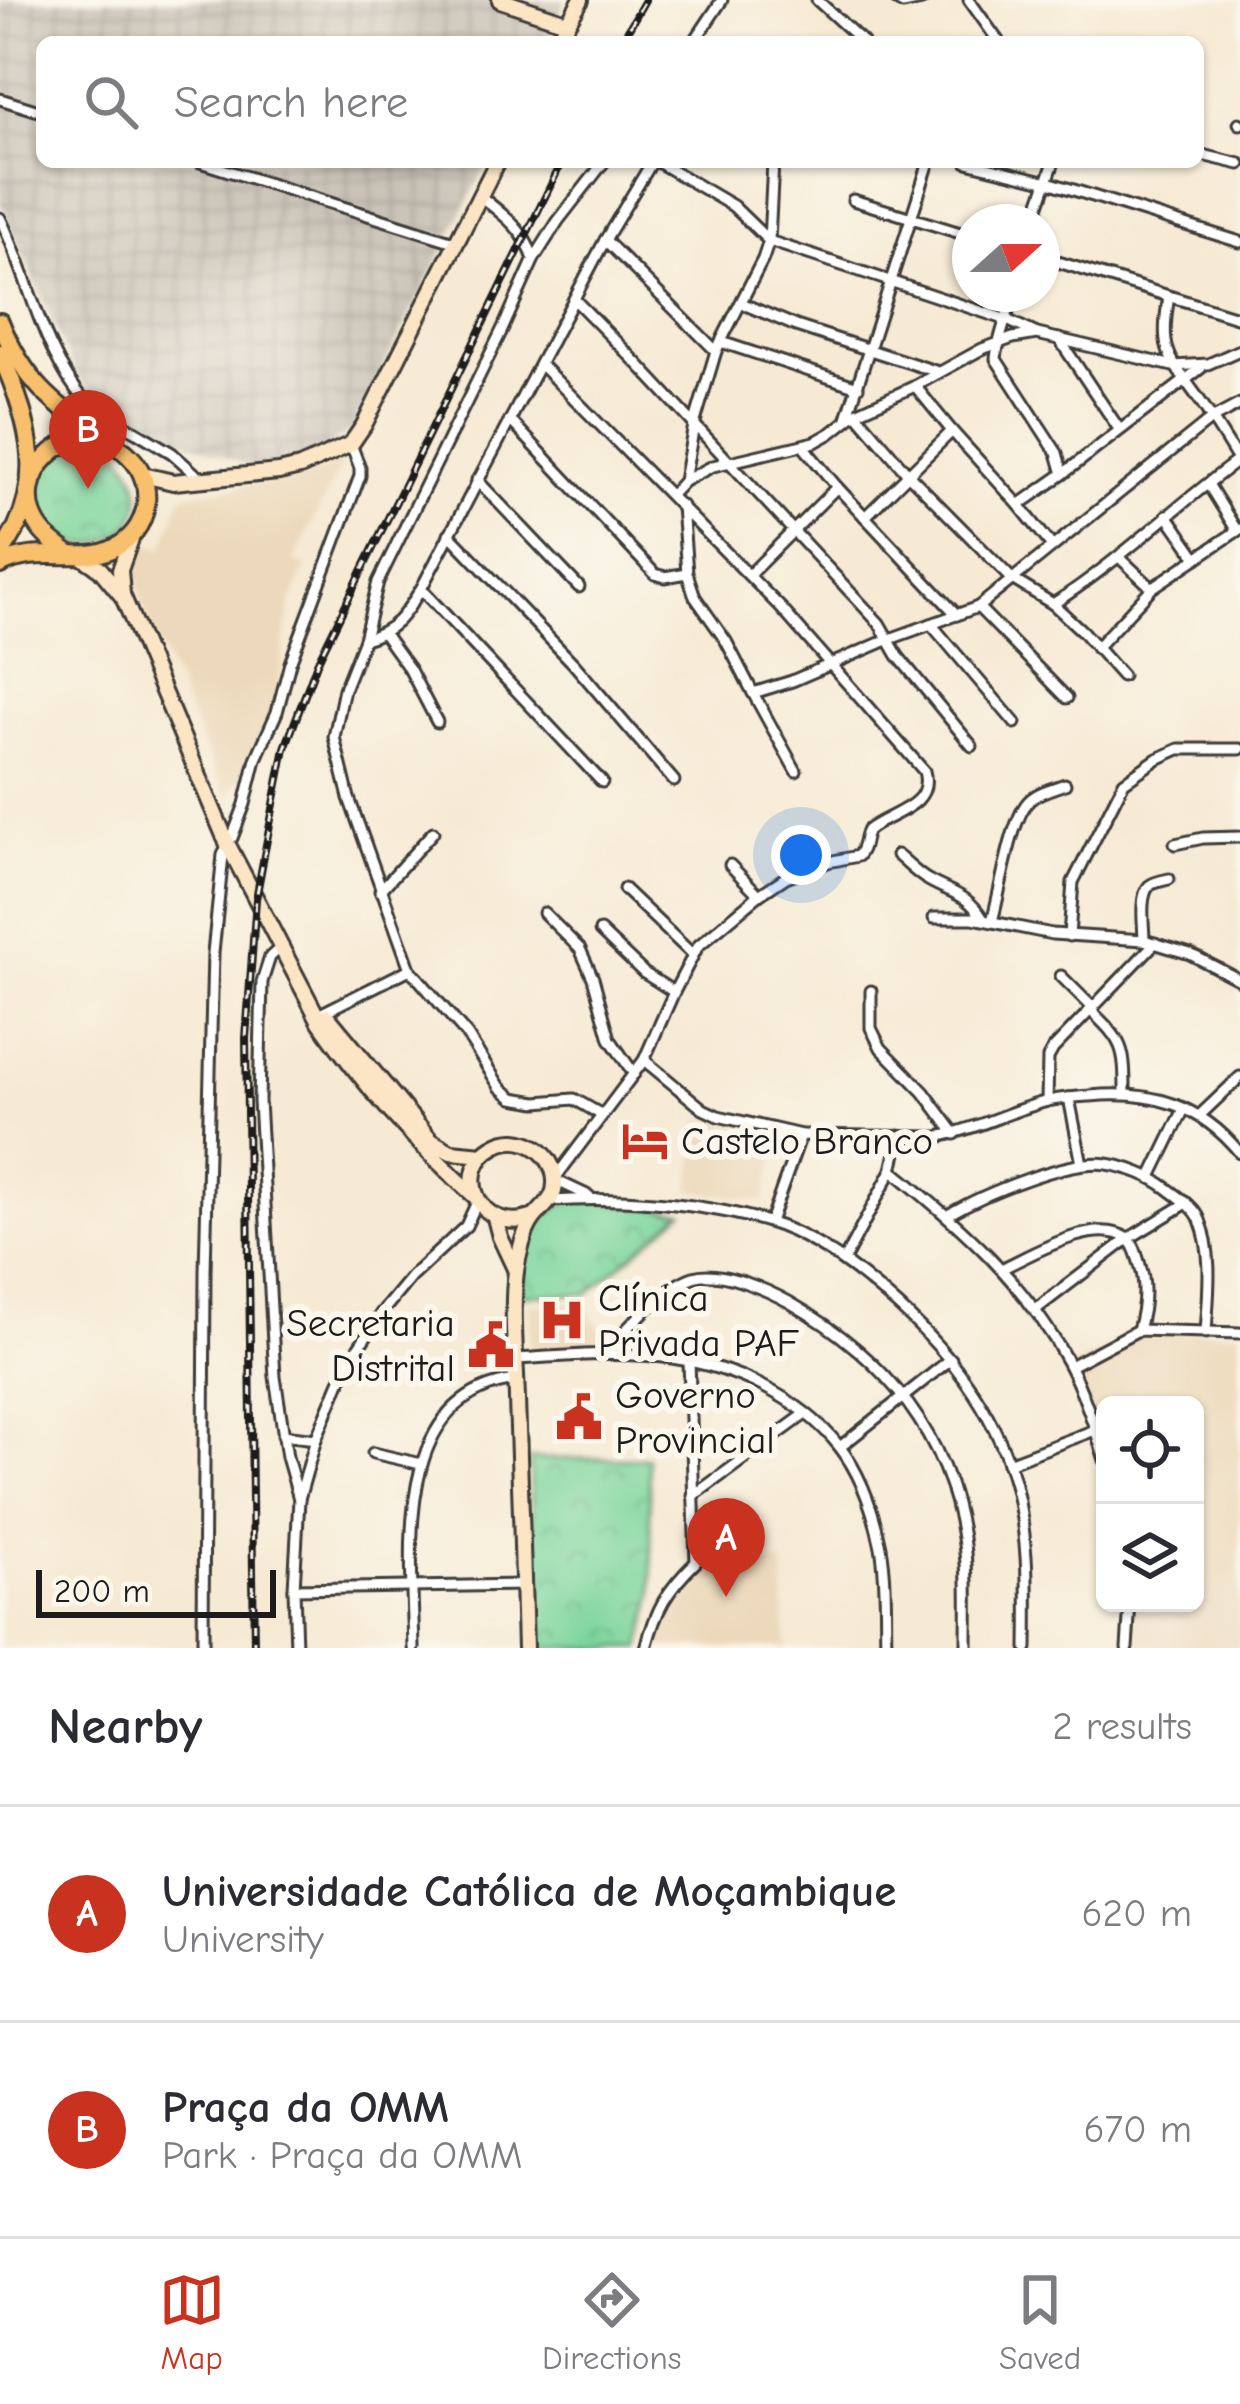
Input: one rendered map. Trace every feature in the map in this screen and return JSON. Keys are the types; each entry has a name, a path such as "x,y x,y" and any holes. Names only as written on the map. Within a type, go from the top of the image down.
{"highway":[{"path":"0,322 14,356 33,382 59,407 134,460 143,475 147,502 132,536 108,552 39,553 0,565"},
{"path":"0,353 26,419 32,512 45,535 75,555"},
{"path":"0,554 17,527 44,459 71,440 104,440"}],"street":[{"path":"500,0 566,22"},
{"path":"559,36 581,0"},
{"path":"698,36 722,0"},
{"path":"817,0 856,36"},
{"path":"896,0 903,4 922,0"},
{"path":"969,0 995,36"},
{"path":"0,99 36,110"},
{"path":"1204,155 1240,164"},
{"path":"219,168 457,243"},
{"path":"143,475 173,482 300,467 351,445 493,168"},
{"path":"599,168 534,259 378,582 334,736 349,798 410,969 513,1098 537,1102 574,1099 602,1115"},
{"path":"364,639 384,634 421,589 605,240 651,168"},
{"path":"666,168 733,206 769,241 1037,334 1173,366 1208,364"},
{"path":"684,481 694,424 718,347 769,241 773,168"},
{"path":"851,416 927,168"},
{"path":"991,168 1240,242"},
{"path":"1040,204 1052,168"},
{"path":"480,196 526,237 534,259"},
{"path":"853,200 952,231"},
{"path":"0,218 53,347 76,390 86,402 172,453 201,480"},
{"path":"605,240 718,347 859,384 870,399 884,400"},
{"path":"1060,263 1240,318"},
{"path":"1053,604 1239,459 1173,366 1164,321 1169,297"},
{"path":"575,300 879,623 887,640 972,746"},
{"path":"741,304 938,372"},
{"path":"996,359 1009,312"},
{"path":"671,495 684,481 712,466 803,446 982,349 1037,334"},
{"path":"1059,339 1119,429"},
{"path":"982,349 996,359 1057,453 1063,474"},
{"path":"1019,505 1184,379 1240,350"},
{"path":"466,1226 494,1217 522,1222 550,1201 555,1179 644,1060 698,946 759,895 802,871 858,856 866,846 868,830 915,802 925,793 927,783 924,771 781,608 540,364"},
{"path":"915,386 1052,546"},
{"path":"753,693 978,608 1212,418 1240,404"},
{"path":"851,416 1012,579 1053,604 1122,676"},
{"path":"510,420 655,574 687,574"},
{"path":"865,517 952,431"},
{"path":"203,1648 213,953 223,855 356,489 360,468 351,445"},
{"path":"803,446 836,488 957,615"},
{"path":"1057,453 1080,459"},
{"path":"477,481 579,587"},
{"path":"147,502 173,482"},
{"path":"1096,648 1152,588 1238,530 1208,484"},
{"path":"749,575 836,488"},
{"path":"682,506 687,574 695,597 725,641 796,771"},
{"path":"1167,514 1197,558"},
{"path":"449,534 573,663 674,781"},
{"path":"123,597 120,570 132,536"},
{"path":"75,555 100,569 123,597 210,801 324,1012 430,1142 451,1152 483,1155"},
{"path":"1119,557 1152,588"},
{"path":"421,589 602,782"},
{"path":"978,608 1067,698"},
{"path":"931,624 1016,723"},
{"path":"384,634 437,722"},
{"path":"1069,935 1075,878 1124,782 1179,748 1240,749"},
{"path":"988,920 1025,806 1065,784"},
{"path":"380,891 433,832"},
{"path":"1175,844 1240,837"},
{"path":"230,841 320,1022 428,1154 494,1217 516,1271"},
{"path":"897,855 928,880 964,897 988,920"},
{"path":"730,865 759,895"},
{"path":"1150,942 1144,902 1148,888 1169,879"},
{"path":"624,889 693,955"},
{"path":"544,913 580,949 610,1039 634,1074"},
{"path":"934,918 988,920 1069,935 1150,942 1238,974"},
{"path":"600,931 644,973 674,992"},
{"path":"1047,1101 1048,1058 1058,1042 1150,942"},
{"path":"280,948 270,957 262,982 259,1102 274,1377 299,1499"},
{"path":"324,1012 410,969"},
{"path":"1061,976 1123,1050 1125,1093"},
{"path":"871,991 871,1028 881,1048 924,1092 955,1134"},
{"path":"644,1060 703,1109 801,1135 937,1137 1047,1101 1125,1093 1163,1100 1198,1116 1240,1153"},
{"path":"1198,1116 1240,1077"},
{"path":"1069,1098 1082,1164"},
{"path":"1151,1177 1184,1109"},
{"path":"770,1222 801,1135"},
{"path":"844,1260 892,1170 900,1136"},
{"path":"296,1648 299,1499 316,1439 346,1365 382,1312 411,1277 466,1226 478,1199 475,1171 483,1155 506,1142 533,1145 544,1154 555,1179 594,1198"},
{"path":"948,1215 971,1200 1082,1164 1106,1164 1151,1177 1199,1216 1206,1240 1206,1333"},
{"path":"892,1170 1003,1268 1070,1366 1096,1433"},
{"path":"550,1201 594,1198 709,1210 770,1222 844,1260 904,1310 951,1359 975,1394 1008,1463 1024,1532 1027,1648"},
{"path":"1035,1310 1128,1239 1187,1203"},
{"path":"525,1648 516,1271 534,1217"},
{"path":"1003,1268 1084,1234 1108,1232 1128,1239 1143,1275 1144,1310 1138,1330"},
{"path":"603,1354 670,1290 693,1277 711,1274 772,1293 848,1339 904,1396 940,1462 963,1535 967,1648"},
{"path":"1070,1366 1148,1328 1240,1333"},
{"path":"516,1359 603,1354 689,1361 749,1379 804,1414 840,1447 861,1483 881,1551 886,1648"},
{"path":"840,1447 951,1359"},
{"path":"646,1648 662,1599 696,1562 689,1361"},
{"path":"414,1648 414,1494 421,1464 433,1435 453,1408 492,1383 516,1380"},
{"path":"693,1496 804,1414"},
{"path":"1008,1463 1095,1430"},
{"path":"283,1435 316,1439"},
{"path":"373,1453 421,1464"},
{"path":"294,1589 523,1586"},
{"path":"1127,1648 1129,1612"}],"shaded area":[{"path":"0,0 565,0 549,36 36,36 36,168 485,168 351,430 310,459 253,467 150,427 98,398 77,376 0,203"},
{"path":"343,461 294,560 306,567 290,605 276,703 244,782 237,779 228,800 141,603 135,568 146,544 163,549 182,495 297,479"},
{"path":"701,1118 782,1135 763,1201 690,1190"},
{"name":"Clínica Privada PAF","path":"579,1303 608,1336 595,1349 530,1350 528,1304"},
{"path":"1138,1330 1240,1332 1240,1648 1127,1648 1128,1612 1204,1612 1204,1396 1096,1396 1096,1430 1071,1368"},
{"path":"783,1562 786,1648 654,1648 661,1606 693,1567"}],"green space":[{"path":"71,443 120,452 135,476 138,507 129,525 114,537 76,544 59,537 46,524 39,504 41,474"},
{"path":"584,1199 683,1212 587,1294 521,1295 522,1255 530,1234 553,1210"},
{"path":"648,1458 653,1596 641,1648 536,1648 530,1459"}],"railway":[{"path":"624,36 645,0"},
{"path":"254,1648 246,1038 256,899 285,748 317,663 559,168"}],"place":[{"name":"Praça da OMM","path":"88,489"},
{"name":"Castelo Branco","path":"645,1141"},
{"name":"Clínica Privada PAF","path":"562,1320"},
{"name":"Secretaria Distrital","path":"491,1345"},
{"name":"Governo Provincial","path":"579,1417"},
{"name":"Universidade Católica de Moçambique","path":"726,1597"}]}
